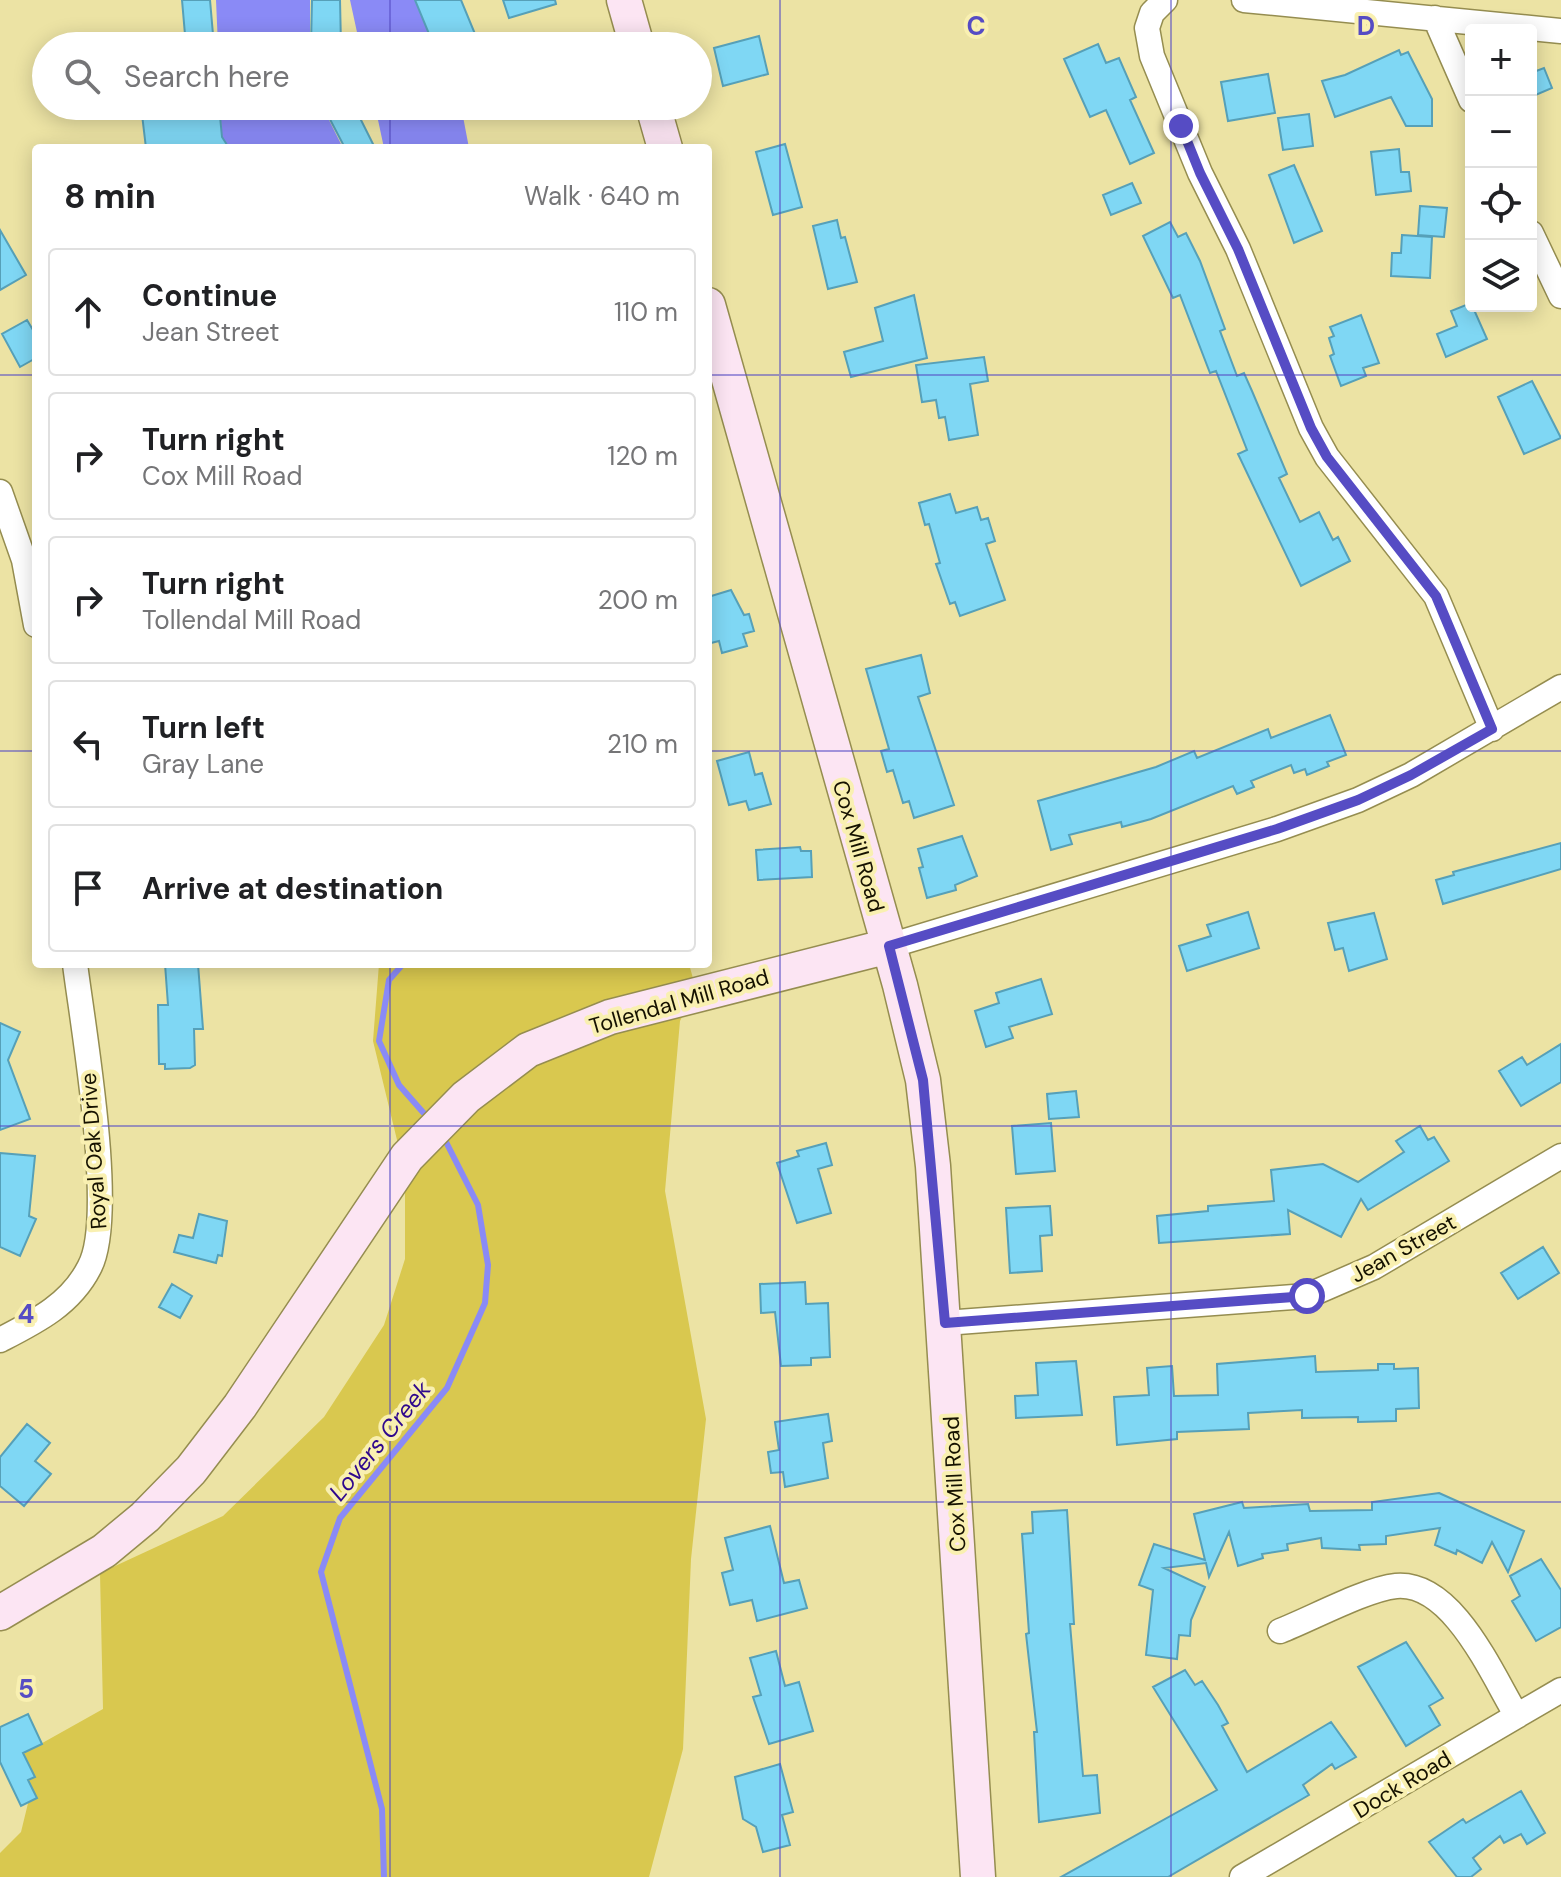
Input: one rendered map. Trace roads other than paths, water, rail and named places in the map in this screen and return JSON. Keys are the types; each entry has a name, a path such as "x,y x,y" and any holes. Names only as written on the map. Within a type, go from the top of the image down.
{"street":[{"path":"624,0 633,32"},
{"path":"1165,0 1152,13 1147,28 1152,56 1200,173 1238,249 1311,428 1327,457 1436,596 1492,729"},
{"path":"1244,0 1561,31"},
{"path":"1435,18 1469,96"},
{"path":"657,120 664,144"},
{"path":"1534,240 1561,296"},
{"name":"Cox Mill Road","path":"712,319 889,946 923,1080 945,1323 978,1877"},
{"path":"0,492 24,560 32,603"},
{"name":"Tollendal Mill Road","path":"0,1613 104,1551 145,1517 191,1470 240,1406 407,1157 466,1097 528,1050 610,1017 889,946 1277,829 1358,800 1411,775 1561,687"},
{"name":"Royal Oak Drive","path":"0,1340 50,1313 67,1299 90,1267 100,1239 100,1193 75,968"},
{"name":"Jean Street","path":"945,1323 1307,1296 1374,1267 1561,1156"},
{"path":"1280,1631 1394,1586 1424,1590 1451,1610 1517,1716"},
{"name":"Dock Road","path":"1242,1877 1561,1690"}],"waterway":[{"name":"Lovers Creek","path":"400,968 389,980 379,1041 399,1085 428,1118"},
{"name":"Lovers Creek","path":"384,1877 382,1809 321,1572 340,1518 447,1388 485,1303 488,1265 478,1205 443,1136"}]}
